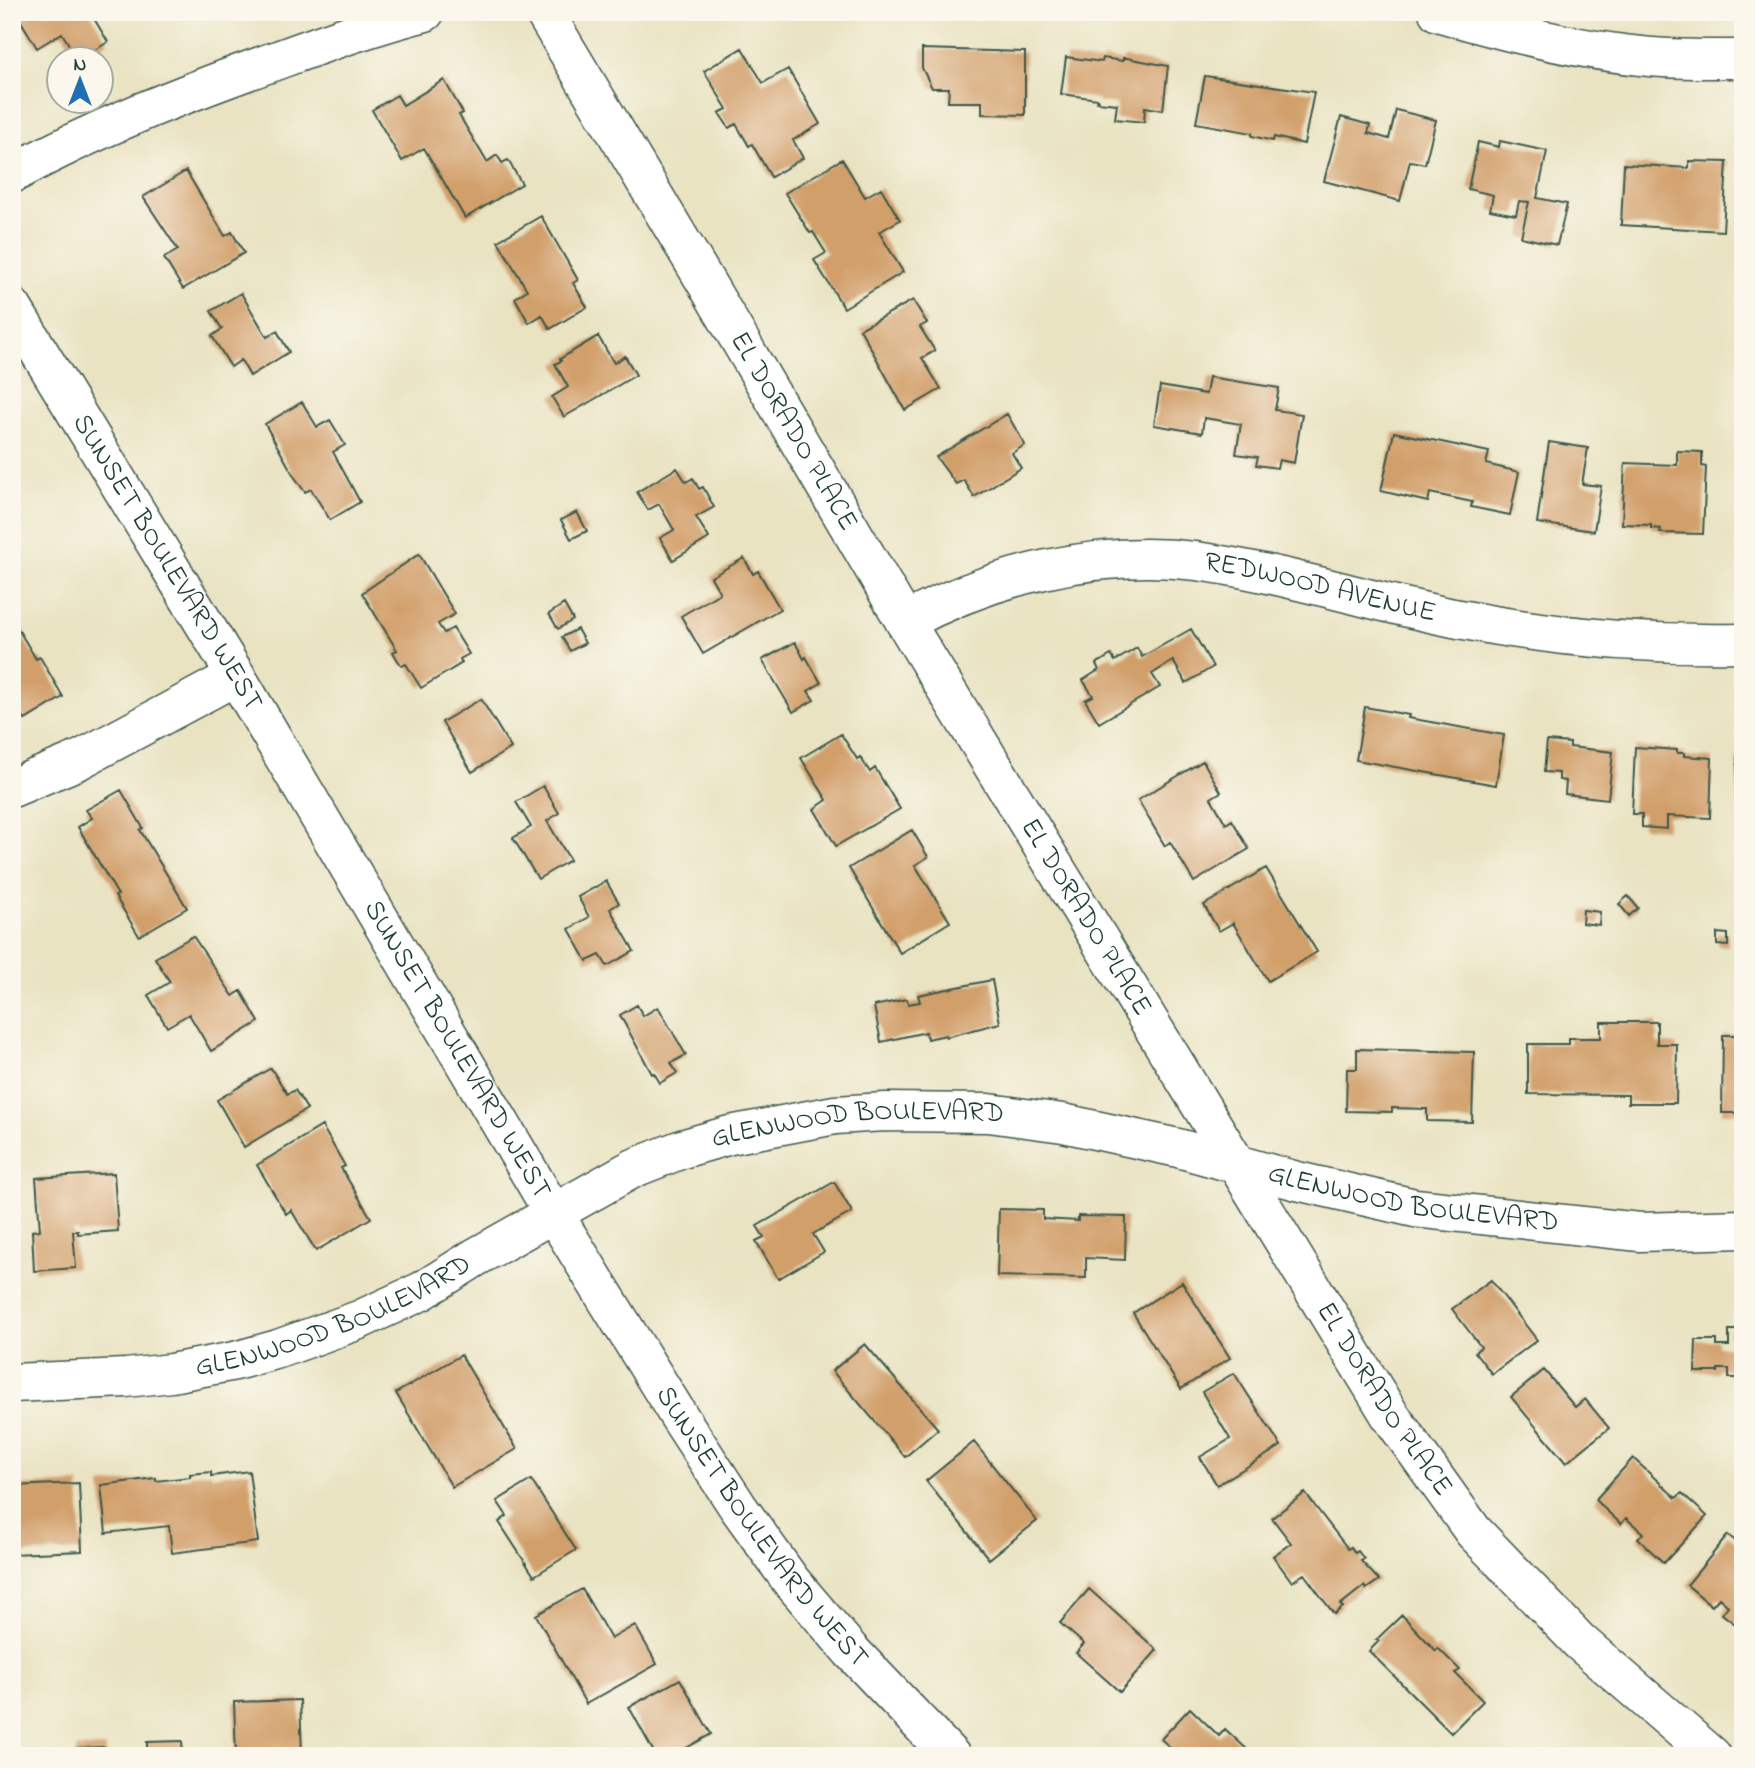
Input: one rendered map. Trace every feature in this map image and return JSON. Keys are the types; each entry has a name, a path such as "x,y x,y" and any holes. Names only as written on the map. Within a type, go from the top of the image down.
{"street":[{"path":"12,174 124,118 197,89 301,51 425,12"},
{"name":"EL DORADO PLACE","path":"544,12 905,622 1390,1415 1473,1531 1580,1642 1712,1756"},
{"path":"1438,12 1506,32 1586,49 1643,57 1743,60"},
{"name":"SUNSET BOULEVARD WEST","path":"12,307 236,676 554,1214 678,1415 738,1507 791,1581 851,1651 951,1756"},
{"name":"REDWOOD AVENUE","path":"905,622 942,602 1032,573 1102,561 1166,559 1259,572 1414,610 1528,631 1625,641 1743,643"},
{"path":"12,788 79,760 236,676"},
{"name":"GLENWOOD BOULEVARD","path":"12,1382 126,1378 171,1373 235,1361 278,1349 398,1303 634,1168 682,1149 774,1125 835,1115 935,1111 989,1113 1063,1123 1178,1148 1297,1181 1415,1208 1640,1232 1743,1229"}],"building":[{"path":"22,12 90,12 108,42 101,46 70,46 62,33 37,48 19,18 24,15"},
{"path":"742,48 763,83 788,69 820,124 793,140 803,158 771,177 752,144 749,146 736,124 729,128 719,113 727,109 704,71"},
{"path":"922,49 1025,52 1025,115 982,114 982,102 948,102 949,88 932,88 922,68"},
{"path":"1066,57 1102,62 1103,58 1123,61 1123,58 1127,58 1168,66 1163,110 1145,107 1144,122 1115,119 1117,104 1061,94"},
{"path":"1205,76 1314,92 1304,144 1274,137 1273,141 1252,136 1252,133 1196,123"},
{"path":"444,80 463,113 459,115 487,162 497,155 502,163 508,160 522,184 465,218 424,148 402,161 372,110 397,95 403,105"},
{"path":"1396,110 1436,120 1425,164 1410,161 1400,201 1324,181 1341,117 1370,125 1368,133 1389,139"},
{"path":"1500,141 1547,151 1537,198 1567,204 1557,245 1521,237 1529,202 1519,201 1516,215 1490,210 1493,195 1468,189 1478,142 1499,147"},
{"path":"842,159 865,197 881,188 900,220 879,232 903,272 844,308 814,260 826,253 785,193"},
{"path":"1689,161 1727,162 1723,231 1621,225 1624,164 1689,168"},
{"path":"186,171 225,236 232,232 244,253 183,289 164,258 178,250 143,197"},
{"path":"541,216 578,280 573,283 587,307 550,329 542,315 529,323 515,298 527,290 498,241"},
{"path":"241,293 267,337 277,331 289,352 250,376 241,360 231,367 212,336 222,329 211,311"},
{"path":"913,300 927,323 920,327 935,351 922,358 941,389 905,410 860,329"},
{"path":"598,336 614,363 625,356 636,375 564,417 552,397 568,387 555,364"},
{"path":"1209,377 1279,388 1275,410 1302,414 1294,463 1279,460 1277,468 1256,465 1258,457 1236,454 1241,424 1204,418 1202,433 1154,425 1160,386 1206,394"},
{"path":"302,402 317,427 330,420 345,445 333,452 360,502 330,520 311,489 305,492 294,476 265,424"},
{"path":"1007,414 1025,445 1012,453 1021,468 974,497 964,480 956,484 936,457"},
{"path":"1394,432 1489,452 1486,464 1519,472 1510,515 1471,507 1472,502 1430,493 1428,502 1381,491"},
{"path":"1549,442 1588,448 1582,484 1601,486 1594,531 1537,523"},
{"path":"1677,451 1702,452 1702,466 1706,467 1703,534 1660,533 1661,529 1651,528 1651,525 1622,524 1625,463 1677,465"},
{"path":"677,468 686,482 693,478 699,489 703,487 714,507 696,517 709,538 673,560 660,538 674,530 659,504 648,510 637,492"},
{"path":"577,512 587,531 571,539 561,520"},
{"path":"419,554 455,614 438,624 444,633 453,628 469,654 460,659 462,663 421,688 406,664 402,666 397,659 393,652 397,650 362,593"},
{"path":"744,558 753,574 758,571 780,609 703,654 681,616 720,593 711,577"},
{"path":"564,604 573,620 558,629 549,614"},
{"path":"12,619 36,659 40,657 63,697 25,720 12,698"},
{"path":"577,629 585,643 570,651 562,637"},
{"path":"1191,629 1213,667 1186,683 1173,661 1152,674 1160,687 1099,723 1085,700 1093,696 1083,680 1099,670 1096,664 1111,655 1115,661 1137,648 1142,657"},
{"path":"795,642 821,683 808,691 814,700 793,712 762,660"},
{"path":"481,699 511,748 472,772 442,722"},
{"path":"1365,707 1409,715 1408,718 1504,735 1496,785 1356,760"},
{"path":"841,734 857,759 860,757 870,772 875,768 900,809 836,846 814,809 827,800 801,758"},
{"path":"1547,741 1570,743 1570,747 1613,752 1608,799 1565,794 1566,781 1559,780 1559,773 1544,772"},
{"path":"1635,747 1677,750 1677,753 1684,753 1684,756 1712,758 1710,818 1667,816 1667,829 1642,827 1642,814 1632,814"},
{"path":"1737,757 1743,757 1743,807 1738,807"},
{"path":"1203,761 1221,792 1211,798 1226,824 1232,820 1249,849 1194,882 1170,842 1165,846 1138,800"},
{"path":"543,786 559,813 547,821 570,860 538,879 513,838 531,827 516,802"},
{"path":"121,790 143,828 140,830 187,908 139,936 78,827 92,818 86,810"},
{"path":"912,830 928,857 915,865 950,922 900,953 849,868"},
{"path":"1266,868 1317,952 1268,981 1233,923 1219,931 1204,905"},
{"path":"606,881 619,903 610,909 634,951 607,966 600,955 587,961 569,929 589,917 578,897"},
{"path":"1628,896 1638,908 1629,916 1619,904"},
{"path":"1583,910 1600,912 1599,925 1582,923"},
{"path":"1717,933 1728,934 1728,946 1717,945"},
{"path":"193,936 233,996 241,991 259,1022 211,1051 189,1014 167,1027 148,995 170,982 155,958"},
{"path":"992,980 1000,1023 946,1037 927,1039 926,1032 881,1042 874,1006 907,999 908,1004 920,1002 918,995"},
{"path":"637,1005 643,1016 658,1007 686,1055 671,1063 677,1073 660,1083 654,1073 652,1074 620,1015"},
{"path":"1601,1022 1657,1022 1657,1044 1677,1044 1676,1103 1628,1103 1628,1095 1528,1094 1528,1044 1569,1044 1569,1038 1601,1038"},
{"path":"1723,1035 1743,1035 1743,1113 1722,1113"},
{"path":"1357,1049 1474,1052 1472,1122 1427,1121 1427,1109 1392,1108 1392,1112 1346,1111 1347,1069 1357,1069"},
{"path":"271,1068 287,1094 295,1090 307,1109 244,1147 217,1100"},
{"path":"322,1126 345,1166 341,1168 371,1218 316,1251 291,1210 286,1214 257,1165"},
{"path":"114,1173 118,1231 78,1234 78,1231 73,1231 76,1268 34,1271 32,1231 40,1230 36,1178"},
{"path":"834,1182 852,1212 813,1234 824,1252 778,1279 756,1241 764,1237 757,1226"},
{"path":"999,1209 1043,1210 1043,1219 1078,1221 1078,1216 1126,1217 1125,1260 1086,1258 1086,1278 997,1276"},
{"path":"1491,1280 1537,1340 1492,1374 1475,1352 1481,1347 1452,1309"},
{"path":"1182,1282 1230,1358 1181,1389 1133,1313"},
{"path":"1729,1330 1743,1330 1743,1378 1729,1378 1729,1369 1695,1372 1696,1340 1717,1340 1717,1346 1729,1346"},
{"path":"865,1344 938,1429 905,1457 832,1371"},
{"path":"461,1355 517,1449 452,1487 396,1393"},
{"path":"1544,1370 1575,1407 1585,1399 1609,1428 1566,1463 1511,1397"},
{"path":"1234,1373 1281,1446 1217,1485 1200,1457 1230,1439 1202,1392"},
{"path":"974,1442 1037,1521 989,1559 926,1481"},
{"path":"1633,1458 1676,1498 1682,1493 1707,1516 1664,1563 1638,1539 1643,1533 1626,1518 1621,1524 1595,1500"},
{"path":"249,1471 258,1542 172,1553 169,1526 106,1533 101,1485 190,1477 190,1474 211,1472 211,1476"},
{"path":"531,1480 576,1550 534,1576 499,1522 507,1516 497,1501"},
{"path":"79,1483 82,1551 12,1554 12,1486"},
{"path":"1305,1493 1348,1549 1351,1547 1355,1553 1358,1551 1364,1559 1361,1561 1379,1580 1366,1589 1364,1586 1340,1605 1343,1607 1334,1614 1304,1574 1292,1582 1273,1556 1291,1543 1272,1518"},
{"path":"1728,1535 1743,1547 1743,1630 1722,1614 1728,1606 1719,1598 1712,1606 1687,1585"},
{"path":"582,1589 611,1639 635,1625 657,1664 586,1704 536,1615"},
{"path":"1089,1589 1157,1650 1120,1692 1076,1653 1084,1644 1060,1623"},
{"path":"1402,1615 1436,1651 1438,1648 1460,1670 1455,1673 1483,1701 1451,1733 1369,1651 1379,1641 1376,1640"},
{"path":"680,1679 711,1734 672,1756 656,1756 629,1707"},
{"path":"300,1700 302,1756 236,1756 234,1702"},
{"path":"1190,1708 1219,1736 1225,1729 1251,1753 1248,1756 1179,1756 1161,1739"},
{"path":"182,1741 183,1756 147,1756 147,1742"},
{"path":"106,1747 106,1756 76,1756 76,1748"}]}
